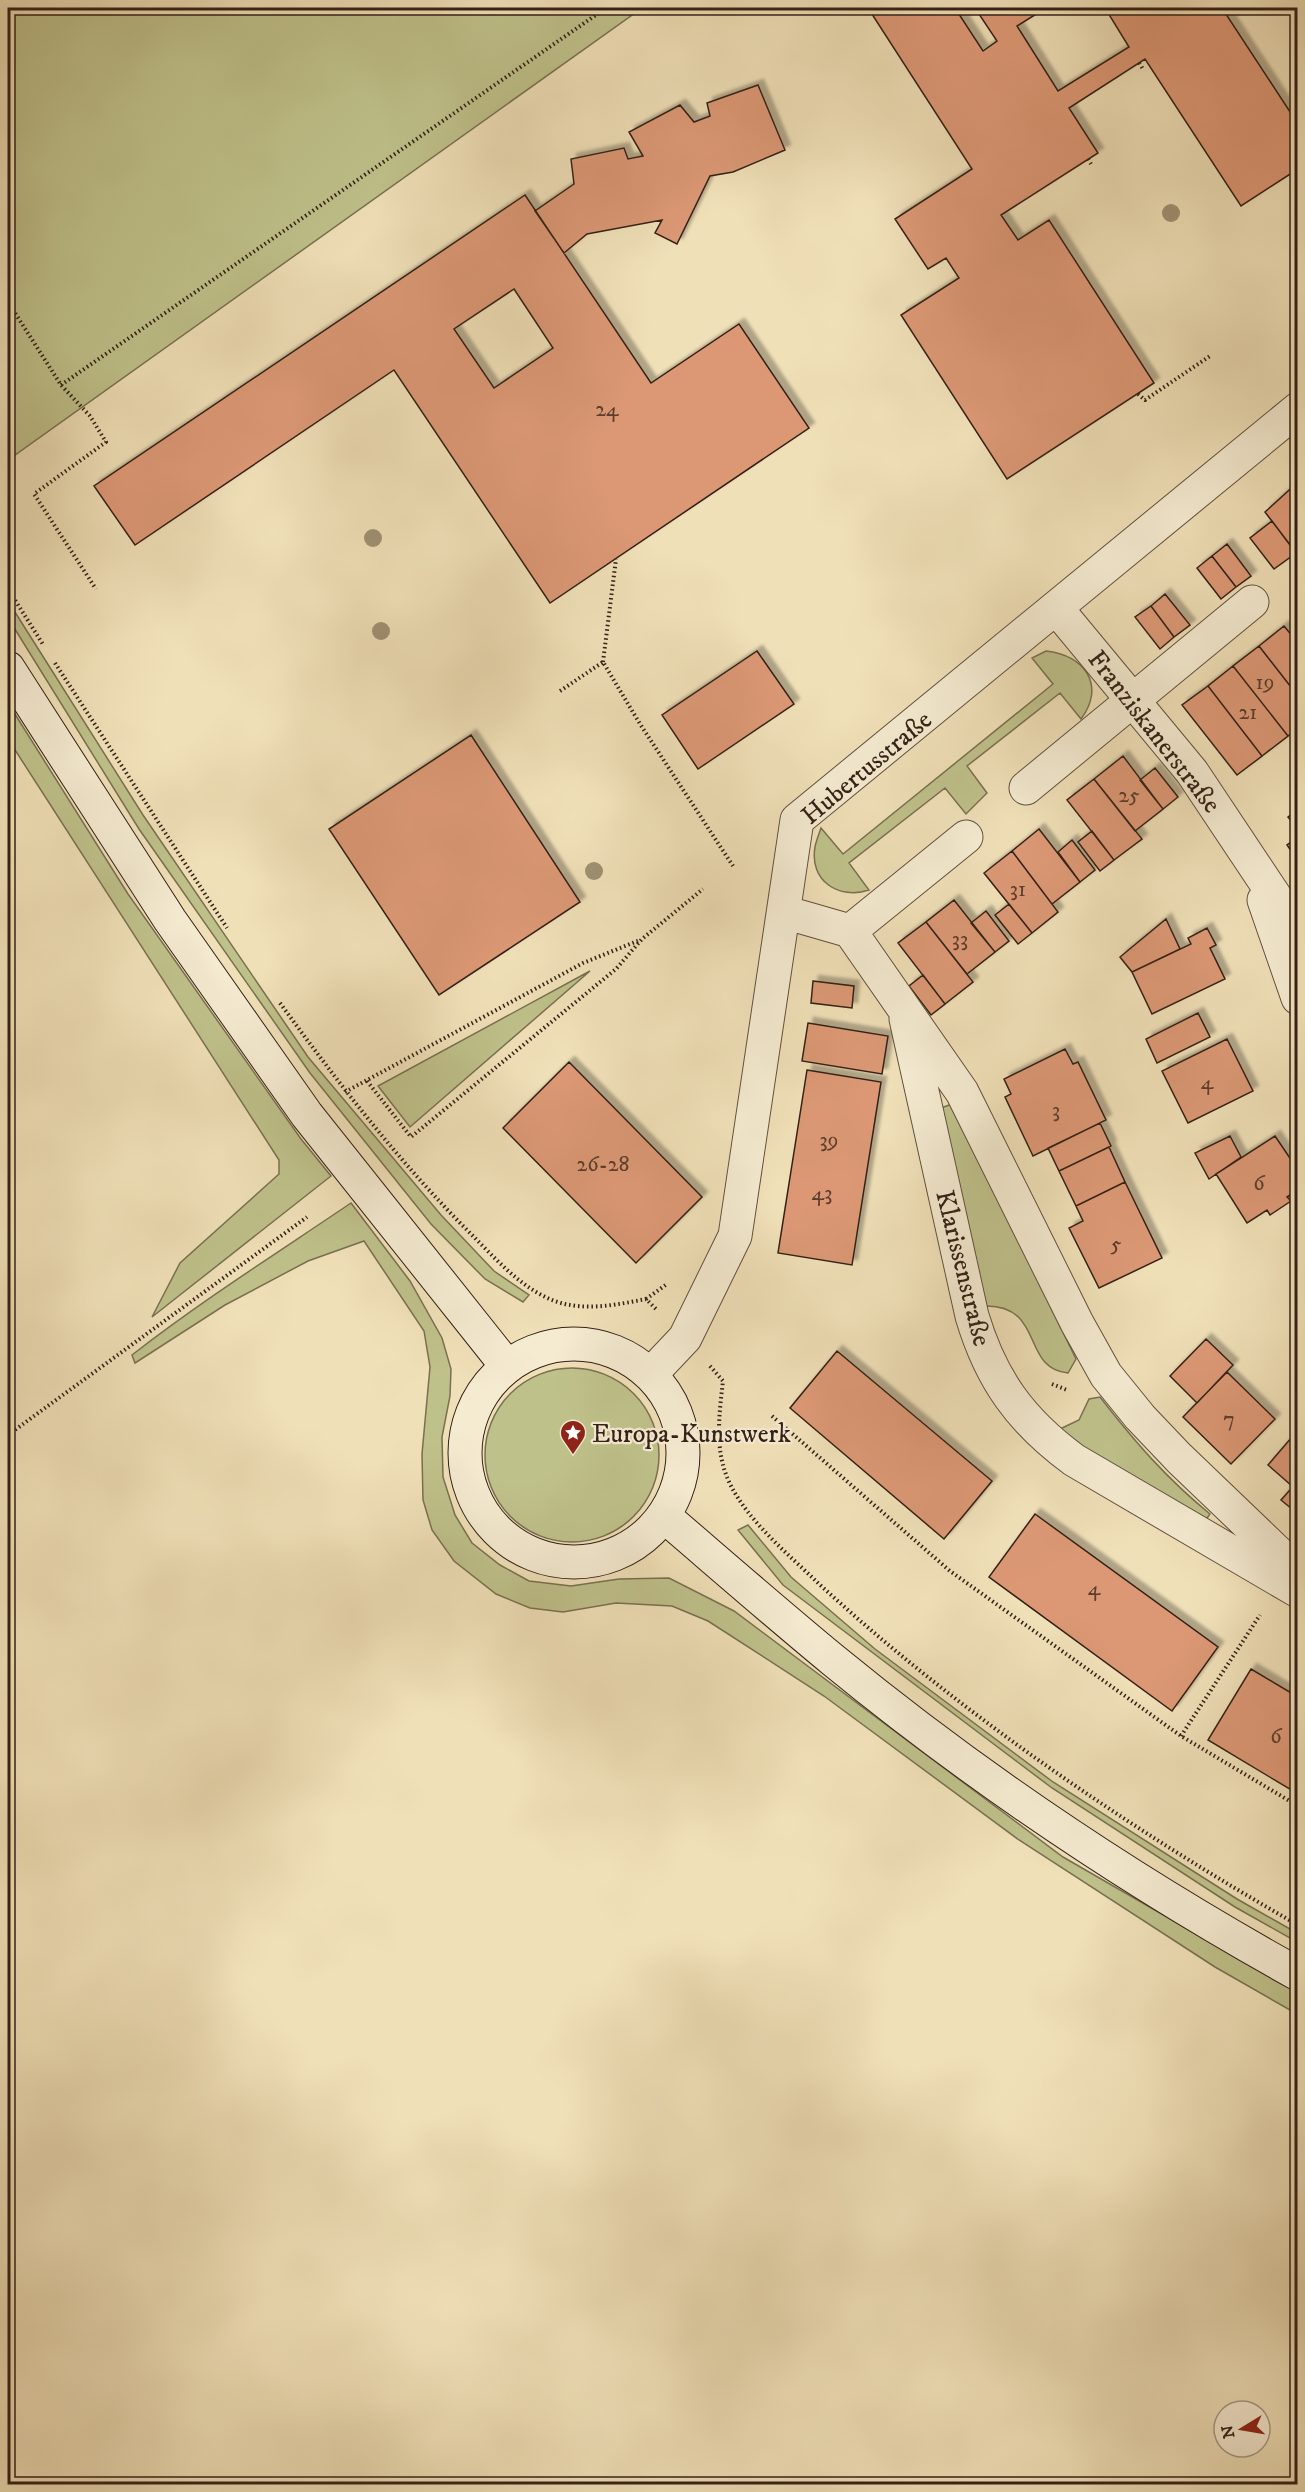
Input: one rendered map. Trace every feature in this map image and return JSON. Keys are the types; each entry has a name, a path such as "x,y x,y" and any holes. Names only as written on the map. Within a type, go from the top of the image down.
{"street":[{"name":"Hubertusstraße","path":"651,1374 685,1338 735,1236 797,820 1298,409"},
{"path":"1026,788 1252,602"},
{"name":"Franziskanerstraße","path":"1057,609 1192,772 1298,931"},
{"path":"8,668 164,910 307,1115 507,1365"},
{"path":"784,912 850,931 966,837"},
{"name":"Franziskanerstraße","path":"1249,856 1298,998"},
{"name":"Klarissenstraße","path":"850,931 903,1003 966,1100 1077,1323 1104,1371 1140,1417 1292,1582"},
{"name":"Klarissenstraße","path":"903,1003 964,1282 979,1338 1010,1400 1030,1423 1074,1460 1292,1582"},
{"path":"564,1343 596,1345 626,1356 651,1374 670,1399 681,1428 684,1458 678,1489 664,1516 638,1543 603,1559 565,1563 529,1554 498,1533 475,1502 465,1466 465,1457 467,1428 481,1393 507,1365 534,1350 564,1343"},
{"path":"664,1516 833,1661 964,1761 1066,1833 1217,1929 1298,1974"}],"path":[{"path":"61,385 606,8"},
{"path":"1139,63 1143,69"},
{"path":"1088,159 1091,164"},
{"path":"8,303 61,385 90,416 106,442 34,494 96,589"},
{"path":"1138,394 1145,400 1210,356"},
{"path":"616,559 603,662 640,724 733,866"},
{"path":"8,589 48,652"},
{"path":"54,661 231,934"},
{"path":"560,691 603,662"},
{"path":"367,1081 411,1137 616,969 642,939 702,889"},
{"path":"345,1092 583,963 642,939"},
{"path":"278,1000 345,1092 447,1209 497,1260 532,1290 570,1305 608,1306 646,1299 685,1338 723,1381 719,1436 721,1454 730,1484 749,1512 798,1563 876,1634 1057,1772 1233,1887 1298,1925"},
{"path":"8,1435 307,1217"},
{"path":"1030,1423 1059,1414 1067,1390 1104,1371"},
{"path":"772,1416 950,1571 1181,1736 1298,1806"},
{"path":"1181,1736 1292,1582"},
{"path":"1291,2484 1298,2480"}],"green space":[{"path":"8,8 642,8 8,460"},
{"path":"8,601 143,815 308,1057 441,1215 494,1271 529,1295 523,1302 485,1279 431,1224 310,1073 139,829 8,618"},
{"path":"1046,651 1071,659 1088,674 1092,695 1081,719 1060,693 967,766 987,793 966,814 945,788 849,863 869,890 847,892 828,885 817,869 814,859 815,845 821,828 843,854 1053,684 1032,658"},
{"path":"8,703 128,894 301,1139 331,1176 152,1317 180,1263 279,1174 279,1160 8,739"},
{"path":"590,971 410,1127 378,1086"},
{"path":"952,1104 1076,1359 1068,1373 1053,1369 1044,1361 1017,1315 1004,1308 985,1306 941,1108"},
{"path":"351,1203 410,1281 442,1338 451,1369 450,1396 442,1437 443,1477 455,1515 472,1543 500,1565 529,1581 571,1586 619,1579 669,1578 734,1611 1063,1857 1297,1992 1297,2014 1215,1967 1019,1840 824,1696 708,1621 672,1606 616,1603 563,1612 530,1608 496,1594 454,1561 432,1530 423,1500 422,1454 430,1367 424,1331 364,1241 308,1261 225,1305 135,1363 132,1355 186,1315"},
{"path":"572,1368 605,1375 620,1383 633,1394 644,1407 652,1422 659,1455 652,1488 644,1503 633,1516 620,1527 605,1535 572,1542 539,1535 524,1527 511,1516 500,1503 492,1488 485,1455 492,1422 500,1407 511,1394 524,1383 539,1375"},
{"path":"1100,1397 1152,1459 1210,1514 1205,1521 1096,1456 1060,1429 1079,1420 1089,1399"},
{"path":"748,1525 791,1577 875,1649 1053,1782 1237,1899 1297,1933 1297,1942 1235,1907 1052,1788 783,1585 738,1530"}],"building":[{"path":"868,8 955,8 983,51 997,41 975,8 1046,8 1017,26 1058,91 1129,47 1105,8 1222,8 1298,124 1298,169 1241,206 1145,59 1069,108 1098,153 1001,215 1018,240 1049,220 1154,383 1007,479 901,315 959,278 946,258 928,269 895,219 972,169"},
{"path":"758,85 785,150 733,172 710,176 677,244 655,233 662,220 587,234 564,253 535,211 574,184 571,159 624,148 628,159 643,156 629,132 680,105 694,122 710,116 707,103"},
{"path":"525,195 651,383 739,324 809,428 550,603 394,370 135,545 94,486","holes":["514,289 553,348 494,388 454,329"]},
{"path":"1298,482 1298,547 1294,550 1265,512"},
{"path":"1272,521 1296,553 1274,569 1250,538"},
{"path":"1227,544 1251,576 1236,587 1212,556"},
{"path":"1212,556 1236,587 1221,599 1197,568"},
{"path":"1165,594 1190,625 1174,637 1151,606"},
{"path":"1151,606 1174,637 1160,649 1135,617"},
{"path":"1284,626 1298,643 1298,696 1259,646"},
{"path":"1259,646 1298,696 1298,728 1288,736 1233,666"},
{"path":"757,651 794,704 698,769 662,715"},
{"path":"1233,666 1288,736 1262,756 1208,686"},
{"path":"1208,686 1262,756 1237,775 1182,705"},
{"path":"471,735 580,902 439,995 329,829"},
{"path":"1123,756 1163,809 1135,831 1094,779"},
{"path":"1155,768 1178,797 1163,809 1140,780"},
{"path":"1094,779 1142,839 1114,860 1067,800"},
{"path":"1298,809 1298,829 1288,817"},
{"path":"1039,829 1080,882 1052,904 1012,851"},
{"path":"1092,831 1114,860 1100,871 1078,842"},
{"path":"1298,837 1298,861 1287,845"},
{"path":"1072,840 1095,870 1080,882 1058,852"},
{"path":"1012,851 1058,912 1032,933 984,873"},
{"path":"954,900 995,952 967,974 926,922"},
{"path":"1009,904 1032,933 1018,944 995,915"},
{"path":"986,911 1009,941 995,952 971,923"},
{"path":"1166,919 1180,949 1132,972 1120,957"},
{"path":"926,922 973,982 945,1004 898,943"},
{"path":"1207,928 1216,945 1210,948 1225,979 1152,1014 1132,972 1191,944 1188,938"},
{"path":"923,975 945,1004 931,1015 909,986"},
{"path":"813,981 854,986 852,1008 811,1003"},
{"path":"1198,1013 1210,1037 1157,1063 1146,1039"},
{"path":"808,1023 888,1036 882,1074 802,1061"},
{"path":"1227,1039 1253,1091 1188,1123 1162,1071"},
{"path":"1065,1049 1073,1064 1078,1062 1106,1120 1033,1156 1005,1097 1011,1094 1004,1079"},
{"path":"569,1062 702,1197 636,1263 503,1128"},
{"path":"807,1070 881,1082 852,1265 778,1253"},
{"path":"1100,1123 1111,1146 1059,1171 1048,1148"},
{"path":"1230,1136 1241,1157 1209,1179 1195,1153"},
{"path":"1275,1136 1298,1170 1298,1190 1287,1197 1291,1201 1270,1215 1267,1210 1247,1223 1216,1174"},
{"path":"1109,1147 1125,1182 1076,1206 1059,1171"},
{"path":"1125,1182 1162,1258 1099,1288 1069,1228 1083,1221 1076,1206"},
{"path":"1206,1339 1233,1365 1197,1403 1170,1376"},
{"path":"837,1351 992,1481 944,1539 790,1408"},
{"path":"1227,1372 1275,1419 1231,1464 1183,1417"},
{"path":"1298,1430 1298,1481 1292,1486 1268,1465"},
{"path":"1298,1481 1298,1514 1281,1500"},
{"path":"1035,1514 1218,1647 1172,1711 989,1577"},
{"path":"1251,1669 1298,1697 1298,1794 1208,1740"}],"place":[{"name":"Europa-Kunstwerk","path":"573,1456"}]}
